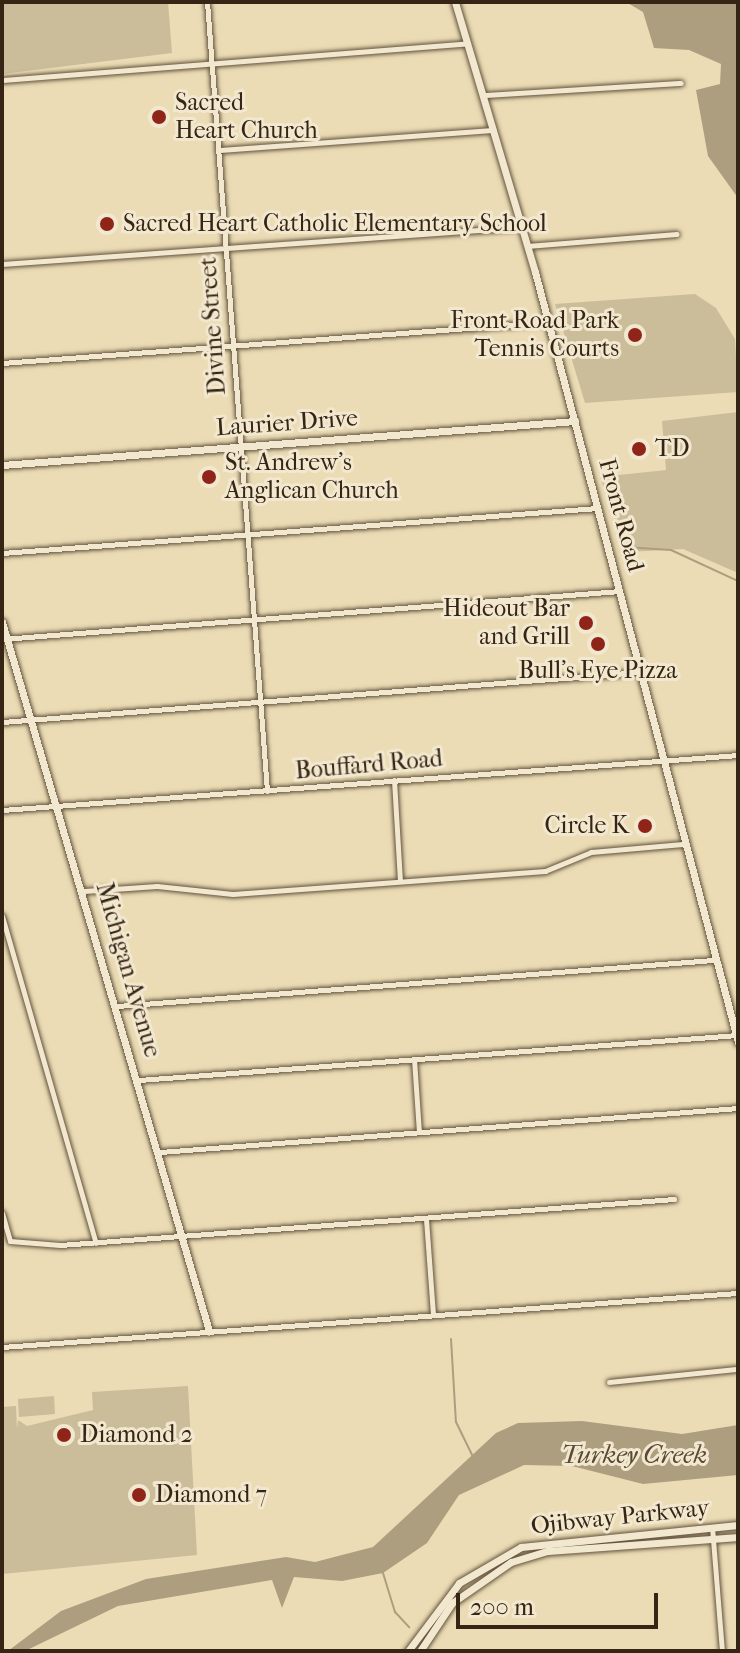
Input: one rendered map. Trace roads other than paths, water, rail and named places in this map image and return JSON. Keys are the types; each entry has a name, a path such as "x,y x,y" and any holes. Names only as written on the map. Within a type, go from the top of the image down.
{"main road":[{"name":"Front Road","path":"455,2 549,322 621,591 683,844 737,1037"},
{"name":"Laurier Drive","path":"2,465 575,421"},
{"name":"Michigan Avenue","path":"2,622 35,720 209,1331"},
{"name":"Ojibway Parkway","path":"408,1651 459,1583 521,1547 738,1525"},
{"name":"Ojibway Parkway","path":"420,1651 452,1603 511,1562 548,1551 738,1537"}],"street":[{"name":"Divine Street","path":"207,2 267,791"},
{"path":"2,80 468,43"},
{"path":"484,95 681,83"},
{"path":"219,150 493,130"},
{"path":"2,264 523,227"},
{"path":"527,246 677,234"},
{"path":"2,363 549,322"},
{"path":"2,553 599,508"},
{"path":"5,638 621,591"},
{"path":"2,722 640,672"},
{"name":"Bouffard Road","path":"2,810 738,755"},
{"path":"394,780 400,881"},
{"path":"84,891 157,886 233,894 545,871 591,852 683,844"},
{"path":"2,916 96,1243"},
{"path":"117,1006 714,960"},
{"path":"139,1080 737,1037"},
{"path":"414,1059 419,1132"},
{"path":"160,1152 738,1108"},
{"path":"2,1213 10,1241 96,1243 674,1199"},
{"path":"426,1219 433,1315"},
{"path":"2,1347 738,1293"},
{"path":"609,1382 738,1369"},
{"path":"712,1527 722,1651"}],"water":[{"path":"626,2 738,2 738,198 708,156 696,90 720,84 721,64 689,50 654,48 643,12"},
{"name":"Turkey Creek","path":"582,1421 682,1434 738,1425 738,1475 643,1484 572,1466 524,1465 459,1495 427,1543 383,1573 342,1581 294,1577 282,1608 272,1580 118,1606 25,1651 8,1651 61,1611 146,1579 286,1557 315,1562 373,1547 496,1433 518,1423"}],"waterway":[{"path":"625,547 671,550 738,581"},
{"path":"451,1339 456,1422 473,1457"},
{"path":"383,1573 395,1612 409,1627"}],"place":[{"name":"Sacred Heart Church","path":"159,117"},
{"name":"Sacred Heart Catholic Elementary School","path":"107,224"},
{"name":"Front Road Park Tennis Courts","path":"635,335"},
{"name":"TD","path":"639,449"},
{"name":"St. Andrew's Anglican Church","path":"209,477"},
{"name":"Hideout Bar and Grill","path":"586,623"},
{"name":"Bull's Eye Pizza","path":"598,644"},
{"name":"Circle K","path":"645,826"},
{"name":"Diamond 2","path":"64,1435"},
{"name":"Diamond 7","path":"139,1495"}]}
